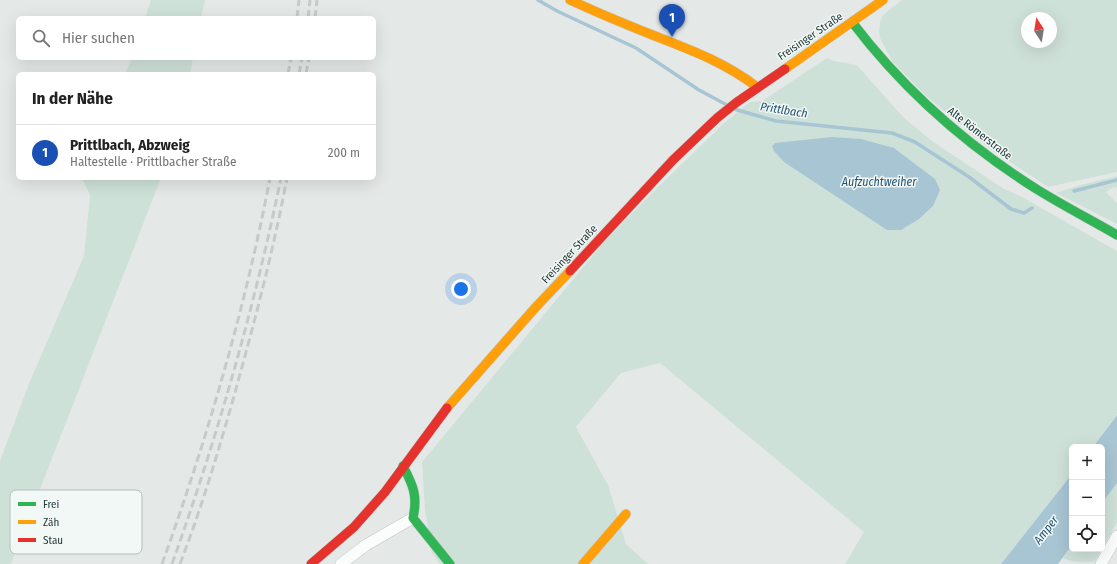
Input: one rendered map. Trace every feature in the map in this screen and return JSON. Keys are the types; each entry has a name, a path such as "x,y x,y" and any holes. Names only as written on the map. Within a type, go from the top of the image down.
{"main road":[{"path":"570,0 592,11 716,60 743,75 757,87"},
{"name":"Freisinger Straße","path":"311,564 354,527 384,492 448,406 535,308 673,160 724,112 737,102 883,0"},
{"name":"Alte Römerstraße","path":"852,22 870,48 899,80 936,114 980,150 1047,196 1117,235"},
{"path":"403,466 415,492 416,507 413,518 450,564"},
{"path":"583,564 626,514"}],"street":[{"path":"342,564 366,545 413,518"},
{"path":"1101,564 1117,536"}],"green space":[{"path":"151,0 205,0 201,16 146,16"},
{"path":"902,0 1117,0 1117,172 1048,187 989,148 925,95 892,61 880,38 880,22 883,15"},
{"path":"827,58 834,61 857,65 903,117 932,141 1004,189 1022,197 1117,251 1117,414 1095,444 1069,444 1069,478 1001,564 845,564 864,532 660,363 621,373 576,427 608,485 626,544 648,564 440,564 432,553 425,510 422,462 605,241 723,124 750,102 762,101"},
{"path":"131,60 193,60 190,72 126,72"},
{"path":"1117,176 1117,187 1106,192 1117,203 1117,224 1056,193 1080,185"},
{"path":"83,180 160,180 40,490 10,490 10,554 15,554 11,564 0,564 0,461 28,386 84,256 90,195"},
{"path":"1117,483 1117,522 1105,544 1105,516 1105,499"},
{"path":"1069,549 1069,552 1100,552 1095,561 1075,562 1063,558"}],"water":[{"name":"Aufzuchtweiher","path":"832,137 861,139 894,148 935,179 940,190 933,206 919,219 901,230 887,230 784,162 774,151 772,146 775,143"},
{"path":"1117,415 1117,483 1105,499 1105,444 1095,444"},
{"name":"Amper","path":"1069,478 1069,549 1058,564 1001,564"}],"waterway":[{"name":"Prittlbach","path":"538,0 557,11 636,48 699,90 727,105"},
{"name":"Prittlbach","path":"734,109 776,121 892,133 915,142 969,177 1011,209 1024,213 1032,208"},
{"name":"Prittlbach","path":"1074,191 1117,180"}],"railway":[{"path":"297,16 299,0"},
{"path":"308,16 310,0"},
{"path":"315,16 317,0"},
{"path":"288,72 291,60"},
{"path":"299,72 302,60"},
{"path":"306,72 309,60"},
{"path":"162,564 179,517 224,373 249,276 270,180"},
{"path":"172,564 204,469 247,324 281,180"},
{"path":"180,564 209,481 249,342 276,233 287,180"}],"traffic: fast":[{"path":"852,22 892,70 914,93 961,135 1011,173 1058,202 1117,235"},
{"path":"403,466 414,491 415,503 413,518 450,564"}],"traffic: slow":[{"path":"570,0 612,19 682,46 721,64 757,87"},
{"path":"785,69 883,0"},
{"path":"447,408 535,308 570,271"},
{"path":"583,564 626,514"}],"traffic: jam":[{"path":"570,271 673,160 717,118 737,102 785,69"},
{"path":"311,564 354,527 385,492 447,408"}],"place":[{"name":"Prittlbach, Abzweig","path":"672,37"}]}
